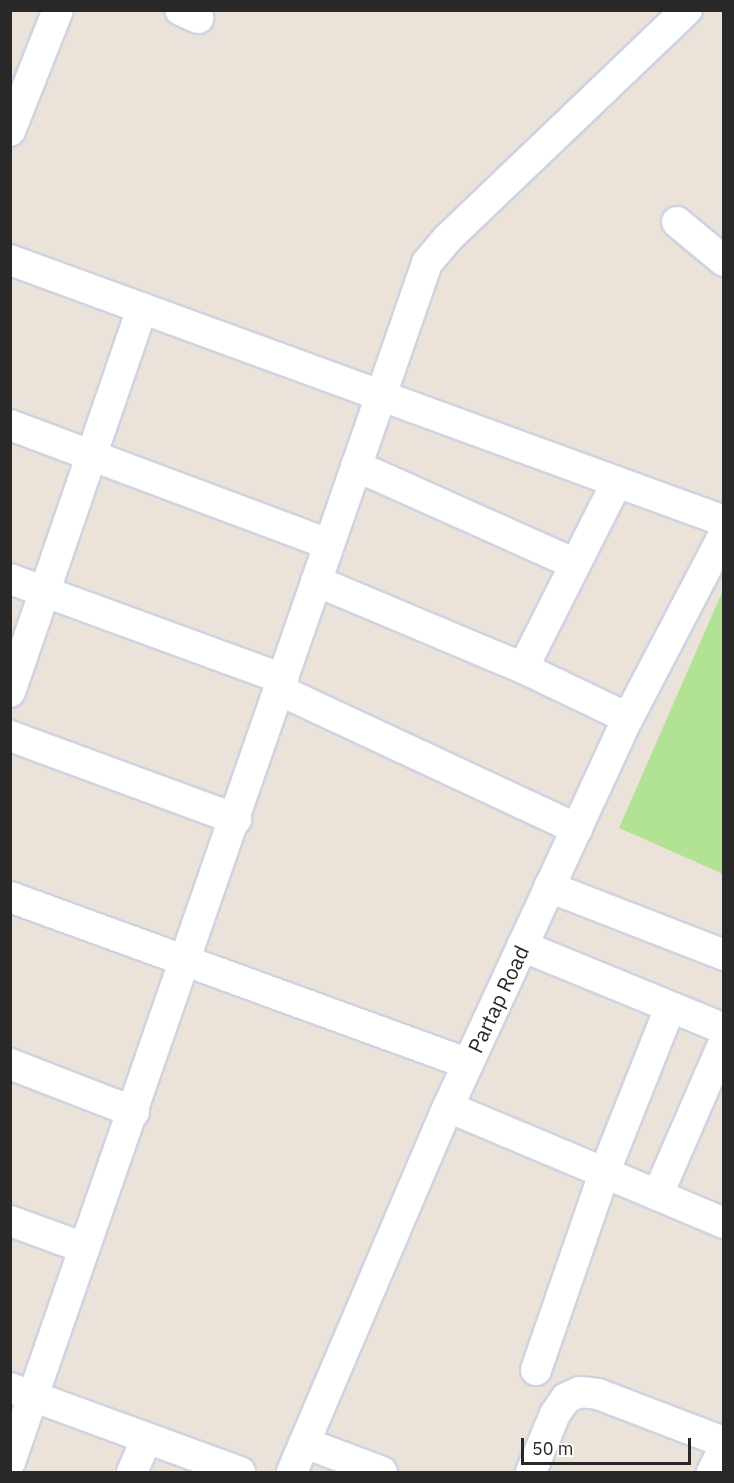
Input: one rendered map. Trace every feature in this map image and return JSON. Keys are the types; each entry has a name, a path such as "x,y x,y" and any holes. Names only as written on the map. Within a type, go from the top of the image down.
{"street":[{"path":"10,131 58,10"},
{"path":"10,1462 22,1392 84,1248 134,1112 427,263 447,239 687,10"},
{"path":"677,222 723,261"},
{"path":"10,260 723,521"},
{"path":"10,692 142,308"},
{"path":"10,425 329,544"},
{"path":"356,466 575,564"},
{"path":"523,668 617,482"},
{"name":"Partap Road","path":"292,1473 448,1107 628,718 723,534"},
{"path":"10,579 281,685 577,829"},
{"path":"316,581 523,668 628,718"},
{"path":"10,736 236,819"},
{"path":"549,887 723,955"},
{"path":"10,897 185,963 468,1064"},
{"path":"522,946 723,1029"},
{"path":"536,1370 605,1171 670,1008"},
{"path":"658,1194 723,1042"},
{"path":"10,1064 134,1112"},
{"path":"448,1107 605,1171 723,1223"},
{"path":"10,1221 84,1248"},
{"path":"22,1392 240,1473"},
{"path":"531,1473 555,1414 566,1398 580,1392 598,1394 723,1442"},
{"path":"132,1473 147,1438"},
{"path":"305,1443 381,1473"},
{"path":"712,1473 723,1448"}],"green space":[{"path":"723,590 723,874 619,828"}]}
